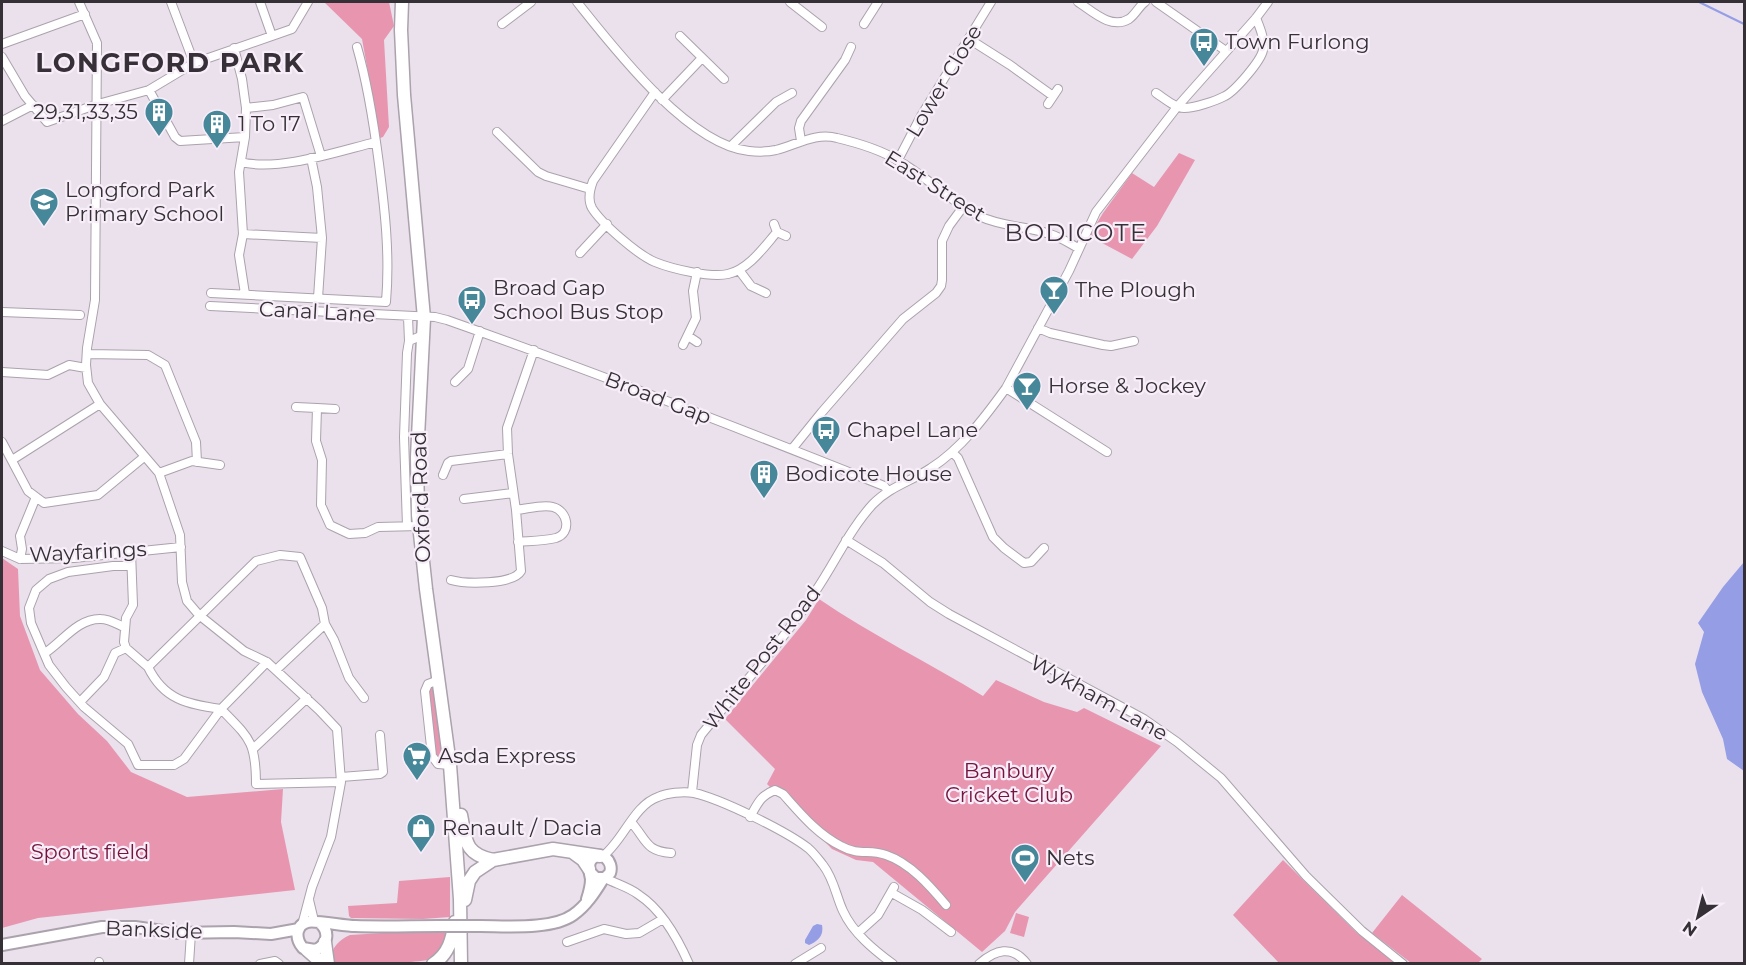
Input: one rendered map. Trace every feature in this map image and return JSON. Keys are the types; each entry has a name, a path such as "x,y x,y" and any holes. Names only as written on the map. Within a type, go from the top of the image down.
{"main road":[{"name":"Oxford Road","path":"394,2 394,10 401,30"},
{"name":"Oxford Road","path":"402,2 404,95 424,318 417,457 418,515 452,785 460,899 461,963"},
{"path":"452,785 467,845 479,856 493,860"},
{"path":"460,921 467,887 472,876 482,865 493,860 543,850 571,851 601,856"},
{"path":"571,851 583,860 589,870"},
{"path":"433,963 441,958 449,947 460,899"},
{"path":"326,940 328,963"},
{"path":"303,947 323,963"}],"street":[{"path":"80,2 98,43 95,300 87,354 88,383 100,404 159,473 180,535 182,582 188,601 200,615 244,651 267,662 337,729 341,779 331,837 312,887 297,937 303,947 315,950 326,940 355,926"},
{"path":"171,2 194,63"},
{"path":"260,2 272,36"},
{"path":"2,57 33,105 47,122 98,104 149,90 194,63 292,29 308,2"},
{"path":"502,24 531,2"},
{"name":"East Street","path":"577,2 615,49 662,100 699,129 731,146 746,151 776,150 823,136 835,137 868,147 898,160 963,207 993,222 1049,233 1078,248"},
{"path":"790,2 822,27"},
{"path":"864,24 878,2"},
{"name":"Lower Close","path":"898,160 921,116 991,2"},
{"path":"1078,2 1107,20 1116,22 1128,20 1145,2"},
{"path":"1156,2 1226,51"},
{"name":"White Post Road","path":"692,792 697,745 701,735 808,602 862,517 888,491 932,468 952,452 993,406 1006,388 1069,271 1096,212 1177,107 1268,2"},
{"path":"2,44 85,14"},
{"path":"1156,93 1177,107 1185,108 1224,97 1259,59 1263,50 1262,34 1256,18"},
{"path":"680,36 724,79"},
{"path":"969,39 1053,96"},
{"path":"801,141 799,128 801,121 845,60 851,46"},
{"path":"211,293 386,302 389,268 387,221 376,142 357,47"},
{"path":"234,48 246,108 245,137 239,172 243,234 239,255 245,294"},
{"path":"662,100 702,58"},
{"path":"1048,104 1058,89"},
{"path":"149,90 180,141 245,137"},
{"path":"655,92 593,181 590,189 589,200 592,207 607,224 646,257 670,266 719,275 739,270 759,254 776,228 786,236"},
{"path":"731,146 776,102 792,93"},
{"path":"246,108 273,105 303,97 321,156"},
{"path":"2,121 33,105"},
{"path":"497,132 538,172 590,189"},
{"path":"241,162 252,165 273,164 321,156 376,142"},
{"path":"311,158 317,187 322,238 318,298"},
{"path":"792,449 903,319 936,293 941,286 942,241 949,226 963,207"},
{"path":"580,253 607,224"},
{"path":"243,234 322,238"},
{"path":"739,270 751,286 766,293"},
{"path":"683,345 696,318 693,291 697,272"},
{"name":"Canal Lane","path":"210,306 424,318"},
{"path":"2,312 80,315"},
{"path":"407,526 404,437 408,317"},
{"name":"Broad Gap","path":"424,318 447,320 534,350 792,449 884,486 888,491"},
{"path":"1038,328 1050,333 1111,346 1134,341"},
{"path":"455,382 468,369 480,331"},
{"path":"409,341 423,335"},
{"path":"688,336 697,342"},
{"path":"451,580 462,583 514,578 520,570 516,510 508,454 509,421 534,350"},
{"path":"87,354 148,355 165,365 196,442 197,462"},
{"path":"2,372 48,375 69,365 86,368"},
{"path":"1006,388 1107,452"},
{"path":"12,460 100,404"},
{"path":"296,407 334,409"},
{"path":"317,408 316,441 322,460 321,505 330,525 349,534 365,533 378,527 420,526"},
{"path":"2,442 28,491 44,503 98,495 144,457"},
{"path":"952,452 958,458 983,518 999,543 1024,562 1031,562 1044,548"},
{"path":"443,475 451,461 508,454"},
{"path":"159,473 192,461 220,465"},
{"path":"464,499 513,493"},
{"name":"Wayfarings","path":"36,497 20,536 22,549 20,559 74,558 181,548"},
{"path":"516,510 550,507 560,510 565,514 567,520 564,532 556,538 518,542"},
{"name":"Wykham Lane","path":"846,540 883,562 930,602 949,614 1144,719 1178,742 1221,778 1306,876 1362,931 1403,963"},
{"path":"2,551 20,559"},
{"path":"131,552 133,604 124,627 126,648 148,667 154,679 171,696 192,705 221,709 243,732 254,748 256,783 341,779 380,774 383,772 380,735"},
{"path":"148,667 256,561 279,555 300,557 322,608 325,624 349,678 364,698"},
{"path":"131,566 68,572 49,579 36,590 29,608 31,623 50,665 60,680 80,702 128,744 138,765 174,765 184,759 221,709 267,662"},
{"path":"45,653 85,623 100,619 124,627"},
{"path":"276,670 325,624"},
{"path":"80,702 104,677 116,653 126,648"},
{"path":"254,748 307,698"},
{"path":"750,817 759,800 765,794 775,790 783,794 823,836 854,852 879,853 895,859 930,886 946,904"},
{"path":"301,927 317,922 355,926 480,926 553,923 574,915 594,894 610,873 618,842 630,822 648,802 658,797 692,792 778,829 809,849 825,867 847,917 858,933 893,963"},
{"path":"630,822 652,849 671,853"},
{"path":"584,904 589,891 590,861 601,856 618,842"},
{"path":"601,856 608,859 617,876 629,889"},
{"path":"589,870 596,878 604,878 629,889 649,903 663,920 689,963"},
{"path":"858,933 878,915 893,890 951,932"},
{"path":"309,899 317,922 325,929 326,940"},
{"path":"567,942 604,929 626,934 639,933 663,920"},
{"name":"Bankside","path":"2,945 102,927 135,927 177,933 271,934 301,927"},
{"path":"189,963 192,933"},
{"name":"Bankside","path":"271,934 303,947"},
{"path":"795,963 807,960 821,948"},
{"path":"979,963 991,954 1004,950 1018,954 1027,963"},
{"path":"261,963 279,963"}],"green space":[{"name":"LONGFORD PARK","path":"324,2 389,2 394,26 384,40 389,127 383,137 380,138 362,39"},
{"path":"1179,153 1195,160 1157,226 1132,259 1089,236 1132,173 1154,187"},
{"name":"Sports field","path":"2,558 18,569 20,616 40,670 78,714 107,741 131,772 187,797 283,789 281,822 295,890 38,918 2,928"},
{"name":"Banbury Cricket Club","path":"819,599 859,625 983,696 996,680 1044,702 1077,712 1084,708 1161,746 1015,912 1005,931 982,952 873,862 856,860 832,849 767,784 775,769 725,719 806,620"},
{"path":"430,686 434,686 442,755 437,759 429,693"},
{"path":"1283,860 1356,932 1395,963 1279,963 1233,915"},
{"path":"450,877 450,917 423,919 351,918 349,916 348,906 397,903 399,881"},
{"path":"1402,895 1482,959 1478,963 1411,963 1372,933"},
{"path":"1016,913 1029,917 1024,937 1010,933"},
{"path":"447,929 443,949 435,958 400,963 332,963 331,958 335,946 350,935"}],"water":[{"path":"1744,562 1744,771 1727,759 1723,739 1702,692 1695,664 1704,632 1698,623"},
{"path":"822,925 818,940 809,945 805,943 813,926"}],"waterway":[{"path":"1699,2 1744,24"}],"place":[{"name":"Town Furlong","path":"1204,68"},
{"name":"29,31,33,35","path":"159,138"},
{"name":"1 To 17","path":"217,150"},
{"name":"Longford Park Primary School","path":"44,228"},
{"name":"The Plough","path":"1054,316"},
{"name":"Broad Gap School Bus Stop","path":"472,326"},
{"name":"Horse & Jockey","path":"1027,412"},
{"name":"Chapel Lane","path":"826,456"},
{"name":"Bodicote House","path":"764,500"},
{"name":"Asda Express","path":"417,782"},
{"name":"Renault / Dacia","path":"421,854"},
{"name":"Nets","path":"1025,884"}],"district":[{"name":"LONGFORD PARK","path":"170,63"},
{"name":"BODICOTE","path":"1076,233"}]}
